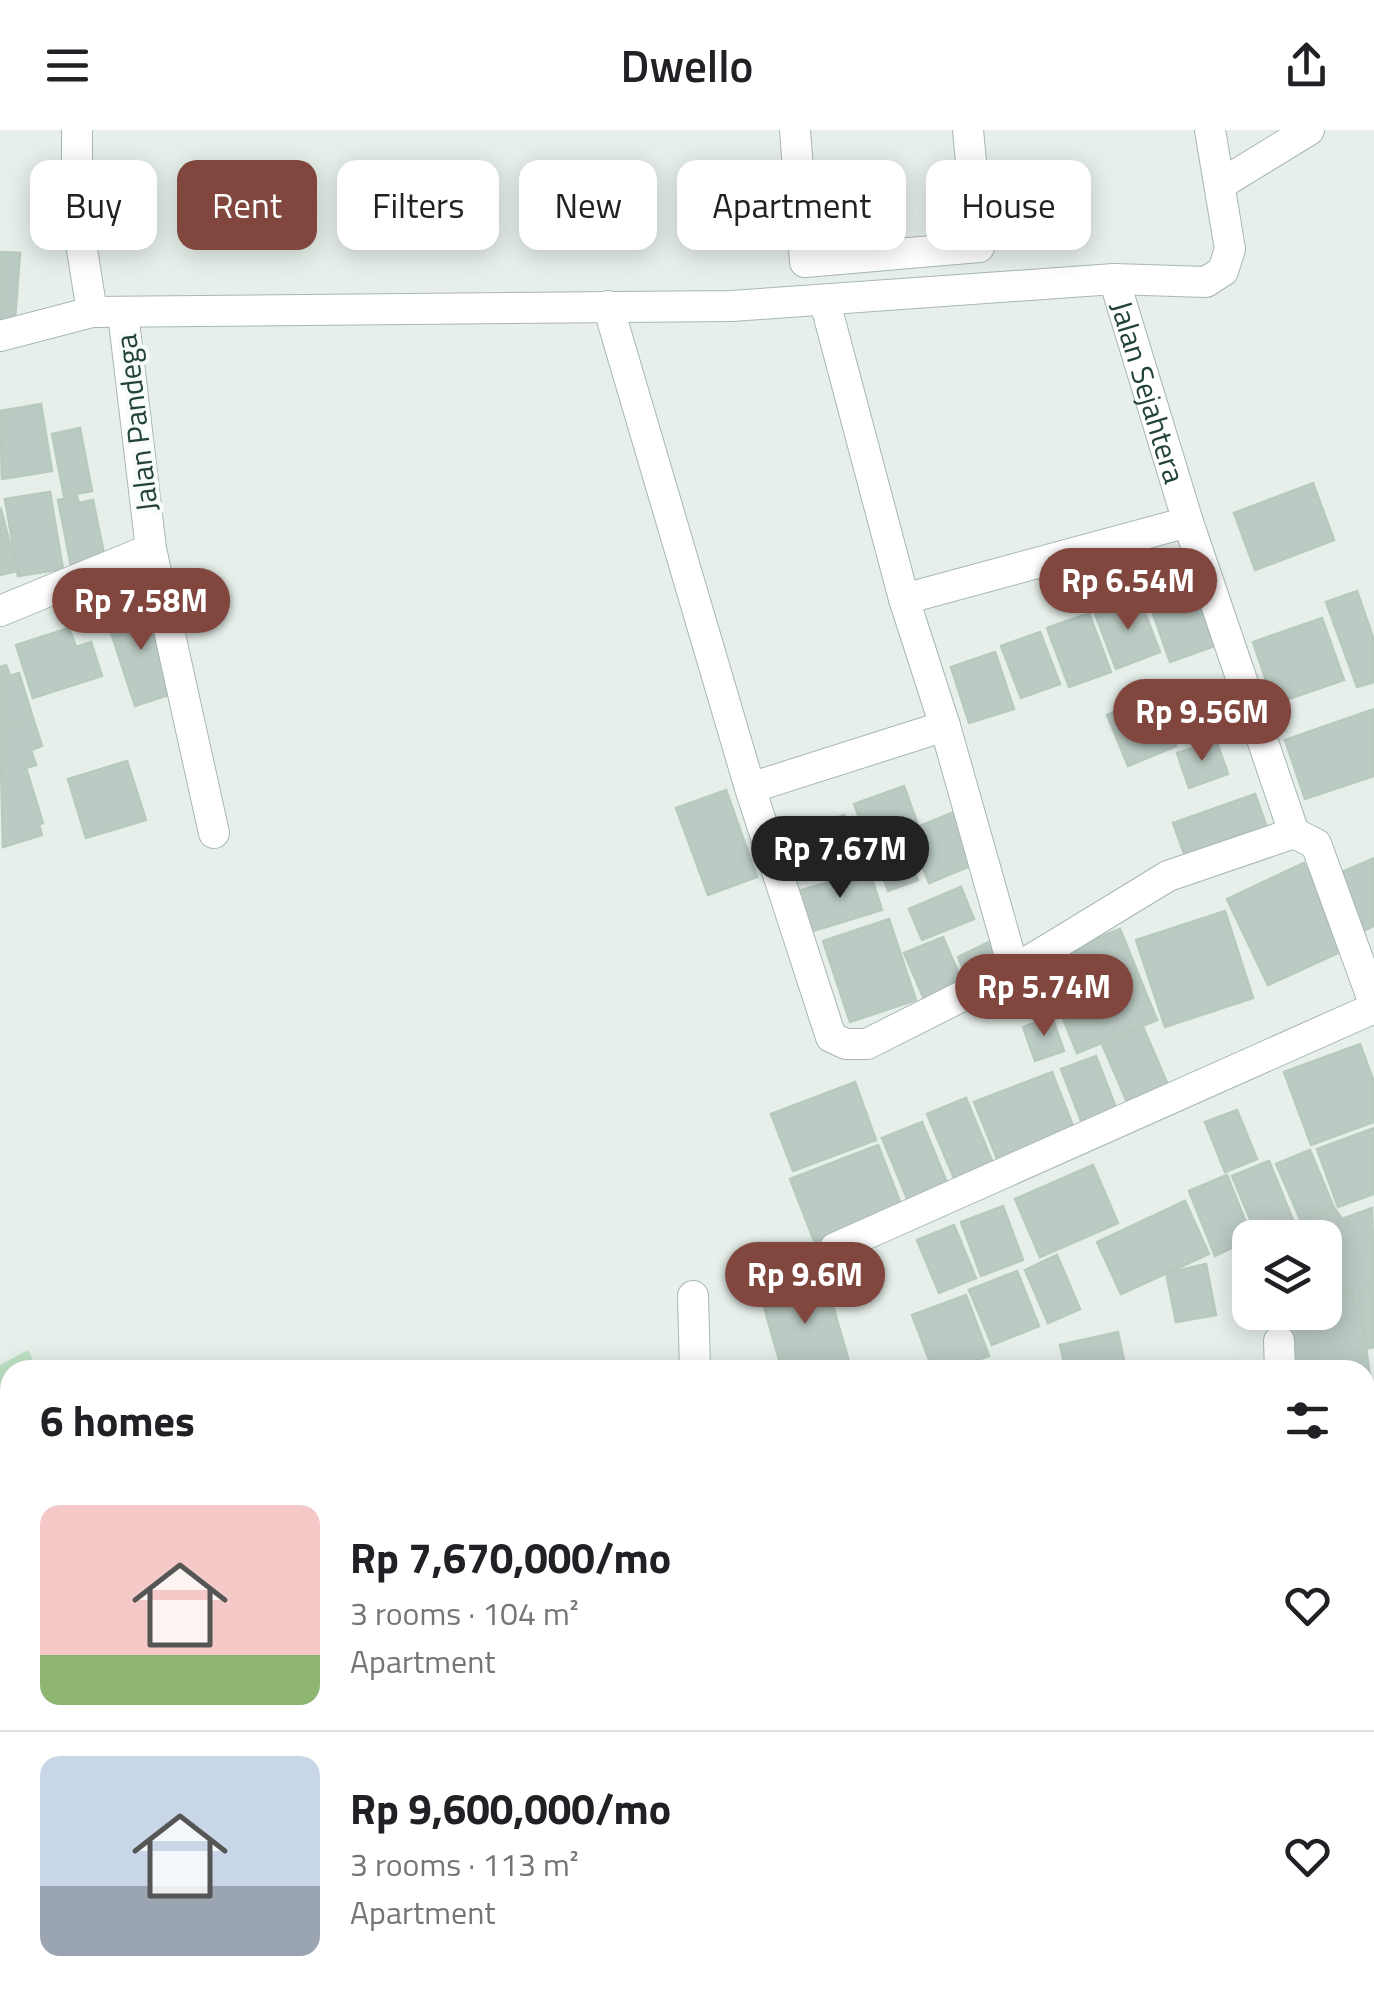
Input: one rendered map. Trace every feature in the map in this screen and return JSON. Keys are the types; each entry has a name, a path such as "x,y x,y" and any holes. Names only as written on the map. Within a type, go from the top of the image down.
{"street":[{"path":"77,130 77,218 92,312"},
{"path":"794,130 804,262 979,247 968,130"},
{"path":"0,336 92,312 825,302 1114,279 1216,279 1230,250 1210,130"},
{"path":"1221,184 1309,130"},
{"name":"Jalan Sejahtera","path":"1114,279 1188,522 1294,833 1316,844 1374,1006"},
{"path":"825,302 904,600 945,726 1014,970"},
{"path":"608,306 750,788 831,1037 846,1044 866,1044 1014,970 1168,876 1294,833"},
{"name":"Jalan Pandega","path":"0,611 152,549 124,313"},
{"path":"904,600 1188,522"},
{"path":"152,549 214,834"},
{"path":"750,788 945,726"},
{"path":"834,1248 1374,1006"},
{"path":"693,1296 694,1360"}],"green space":[{"path":"28,1350 33,1360 9,1360"}],"building":[{"path":"0,252 20,253 14,333 0,332"},
{"path":"41,404 52,471 2,479 0,411"},
{"path":"80,428 92,491 64,496 52,434"},
{"path":"1313,483 1334,540 1255,570 1234,513"},
{"path":"50,492 63,569 18,576 5,499"},
{"path":"77,496 79,503 93,500 105,559 71,566 58,500"},
{"path":"0,510 17,571 0,575"},
{"path":"1186,561 1215,646 1170,662 1140,577"},
{"path":"1357,591 1374,640 1374,682 1357,687 1326,602"},
{"path":"1139,597 1160,652 1116,669 1095,614"},
{"path":"147,600 178,692 135,706 105,614"},
{"path":"1089,613 1111,672 1069,687 1047,628"},
{"path":"1322,618 1344,680 1274,704 1253,642"},
{"path":"69,628 76,647 91,642 102,676 33,698 16,645"},
{"path":"1040,632 1060,684 1021,698 1001,646"},
{"path":"995,652 1014,709 969,723 951,667"},
{"path":"6,665 10,676 19,673 33,718 0,728 0,667"},
{"path":"1155,695 1176,746 1128,766 1107,715"},
{"path":"1374,709 1374,776 1305,799 1285,740"},
{"path":"33,718 42,746 31,750 36,765 26,768 43,823 39,824 42,835 3,847 0,728"},
{"path":"1216,740 1228,774 1189,788 1177,753"},
{"path":"127,761 146,820 86,838 68,779"},
{"path":"904,786 918,825 868,842 854,804"},
{"path":"726,790 757,877 708,895 676,808"},
{"path":"1255,794 1270,836 1188,865 1173,823"},
{"path":"959,810 980,862 929,883 908,831"},
{"path":"844,815 859,860 807,878 792,833"},
{"path":"902,837 918,880 888,891 873,848"},
{"path":"1374,858 1374,926 1365,930 1340,873"},
{"path":"1304,863 1345,950 1268,985 1227,899"},
{"path":"869,870 882,910 810,932 798,891"},
{"path":"961,887 974,919 922,940 909,909"},
{"path":"1225,911 1253,998 1165,1027 1136,940"},
{"path":"889,919 916,1000 850,1022 823,941"},
{"path":"1120,929 1157,1020 1077,1053 1040,962"},
{"path":"943,937 966,990 927,1006 904,953"},
{"path":"993,940 1006,967 971,985 958,957"},
{"path":"1052,1017 1064,1051 1035,1061 1023,1027"},
{"path":"1143,1027 1172,1094 1131,1111 1102,1044"},
{"path":"1360,1044 1374,1082 1374,1122 1311,1145 1284,1072"},
{"path":"1096,1056 1118,1113 1083,1126 1061,1069"},
{"path":"1052,1072 1077,1136 1000,1166 974,1102"},
{"path":"855,1082 876,1140 793,1171 771,1114"},
{"path":"966,1098 995,1168 956,1183 927,1114"},
{"path":"1237,1110 1257,1159 1225,1172 1205,1122"},
{"path":"922,1122 948,1185 908,1201 882,1138"},
{"path":"1374,1128 1374,1194 1338,1207 1317,1149"},
{"path":"878,1145 904,1212 816,1246 790,1179"},
{"path":"1310,1150 1334,1208 1301,1220 1276,1164"},
{"path":"1269,1161 1293,1220 1250,1220 1232,1176"},
{"path":"1093,1165 1118,1223 1040,1257 1015,1199"},
{"path":"1227,1175 1245,1220 1232,1220 1232,1248 1215,1256 1189,1191"},
{"path":"1185,1201 1209,1254 1121,1294 1097,1242"},
{"path":"1003,1206 1023,1260 981,1276 961,1222"},
{"path":"1333,1206 1342,1219 1372,1208 1374,1286 1342,1291 1342,1220 1303,1220"},
{"path":"954,1225 976,1278 939,1293 917,1240"},
{"path":"1057,1255 1080,1309 1048,1323 1025,1270"},
{"path":"1206,1264 1216,1315 1176,1322 1166,1273"},
{"path":"1017,1271 1039,1326 992,1345 969,1290"},
{"path":"824,1275 849,1360 779,1360 760,1293"},
{"path":"1374,1286 1374,1347 1366,1349 1358,1291"},
{"path":"1358,1288 1368,1360 1287,1360 1285,1330 1342,1330 1342,1291"},
{"path":"966,1295 989,1356 978,1360 929,1360 912,1315"},
{"path":"1118,1332 1124,1360 1064,1360 1060,1345"}]}
